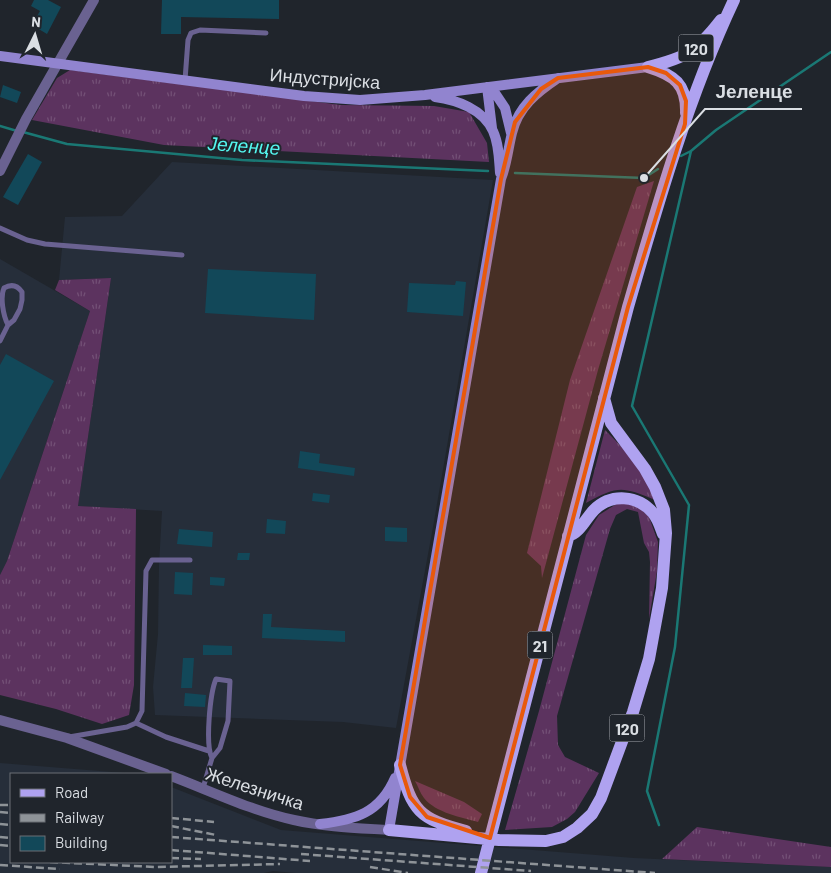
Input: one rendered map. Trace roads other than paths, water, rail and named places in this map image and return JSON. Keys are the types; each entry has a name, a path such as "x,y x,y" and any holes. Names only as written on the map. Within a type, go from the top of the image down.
{"main road":[{"name":"120","path":"648,67 670,62 689,53 706,40 732,4"},
{"name":"21","path":"481,873 604,396 649,233 685,124 732,4"},
{"name":"Индустријска","path":"0,56 332,99 378,99 425,95 648,67"},
{"path":"648,67 666,73 680,86 686,101 685,124"},
{"path":"502,179 511,134 518,116 541,89 558,78"},
{"path":"489,87 505,108 511,134"},
{"path":"489,87 493,131"},
{"name":"120","path":"425,95 448,99 467,106 483,118 493,131 502,179 389,830 535,842 556,839 573,831 586,820 601,798 633,712 649,659 666,556 666,528 664,510 660,498 651,478 611,422 604,396"},
{"path":"568,536 576,533 599,506 612,500 625,498 638,501 652,512 665,538"},
{"path":"320,824 349,820 369,811 385,796 400,765"},
{"path":"400,765 410,797 416,807 427,817 440,824 500,840"}],"street":[{"path":"0,171 17,136 94,0"},
{"path":"0,720 66,738 163,773"},
{"name":"Железничка","path":"172,776 278,816 320,824 389,830"}],"lane":[{"path":"185,80 188,40 191,33 200,30 266,33"},
{"path":"0,228 27,240 45,244 182,255"},
{"path":"0,341 8,325 14,320 20,309 22,300 20,289 11,285 4,288 1,293 5,319 8,325"},
{"path":"66,738 127,727 136,723 142,711 146,571 152,560 190,560"},
{"path":"203,788 212,758 220,748 228,721 230,681 216,679 211,689 209,751 212,758"},
{"path":"136,723 166,737 209,751"}],"waterway":[{"name":"Јеленце","path":"681,156 691,151 716,130 831,52"},
{"name":"Јеленце","path":"0,126 17,131"},
{"name":"Јеленце","path":"23,132 67,144 242,160 488,171"},
{"path":"659,825 647,791 675,647 689,505 632,406 691,151"},
{"name":"Јеленце","path":"515,173 644,178 658,169"}],"railway":[{"path":"0,805 10,805"},
{"path":"0,812 10,813"},
{"path":"172,818 214,822"},
{"path":"0,824 10,825"},
{"path":"172,826 216,835"},
{"path":"0,837 10,838"},
{"path":"172,837 655,873"},
{"path":"0,845 10,846"},
{"path":"172,850 310,861"},
{"path":"301,854 531,871"},
{"path":"172,858 201,859"},
{"path":"71,863 156,867 280,864"},
{"path":"0,865 60,869"},
{"path":"370,867 408,873"}],"place":[{"name":"Јеленце","path":"644,178"}]}
